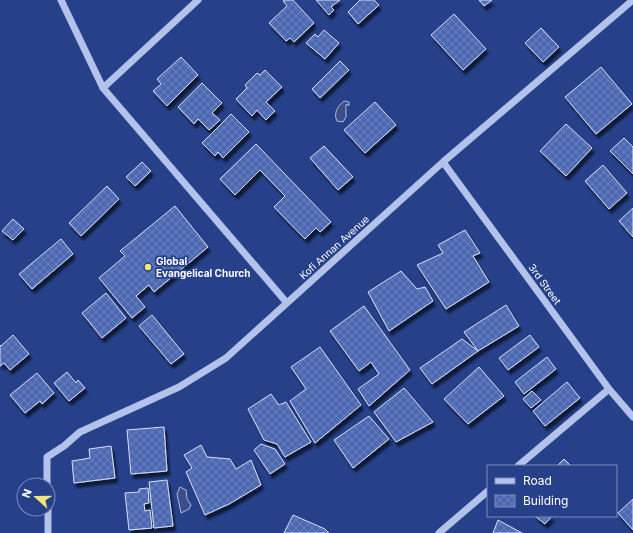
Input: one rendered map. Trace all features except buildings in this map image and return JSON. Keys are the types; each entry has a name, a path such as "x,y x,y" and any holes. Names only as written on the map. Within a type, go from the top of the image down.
{"street":[{"path":"61,0 103,88 287,303"},
{"path":"103,88 198,0"},
{"name":"Kofi Annan Avenue","path":"47,477 47,458 80,432 179,387 226,358 443,162 633,0"},
{"name":"3rd Street","path":"443,162 609,389 633,417"},
{"path":"519,465 609,389"},
{"path":"438,533 487,492"},
{"path":"48,517 48,533"}],"water":[{"path":"344,101 349,102 349,106 347,104 346,105 346,117 343,122 337,121 337,110"},
{"path":"180,487 186,490 187,499 191,505 189,509 181,513 177,494"}],"place":[{"name":"Global Evangelical Church","path":"148,267"}]}
